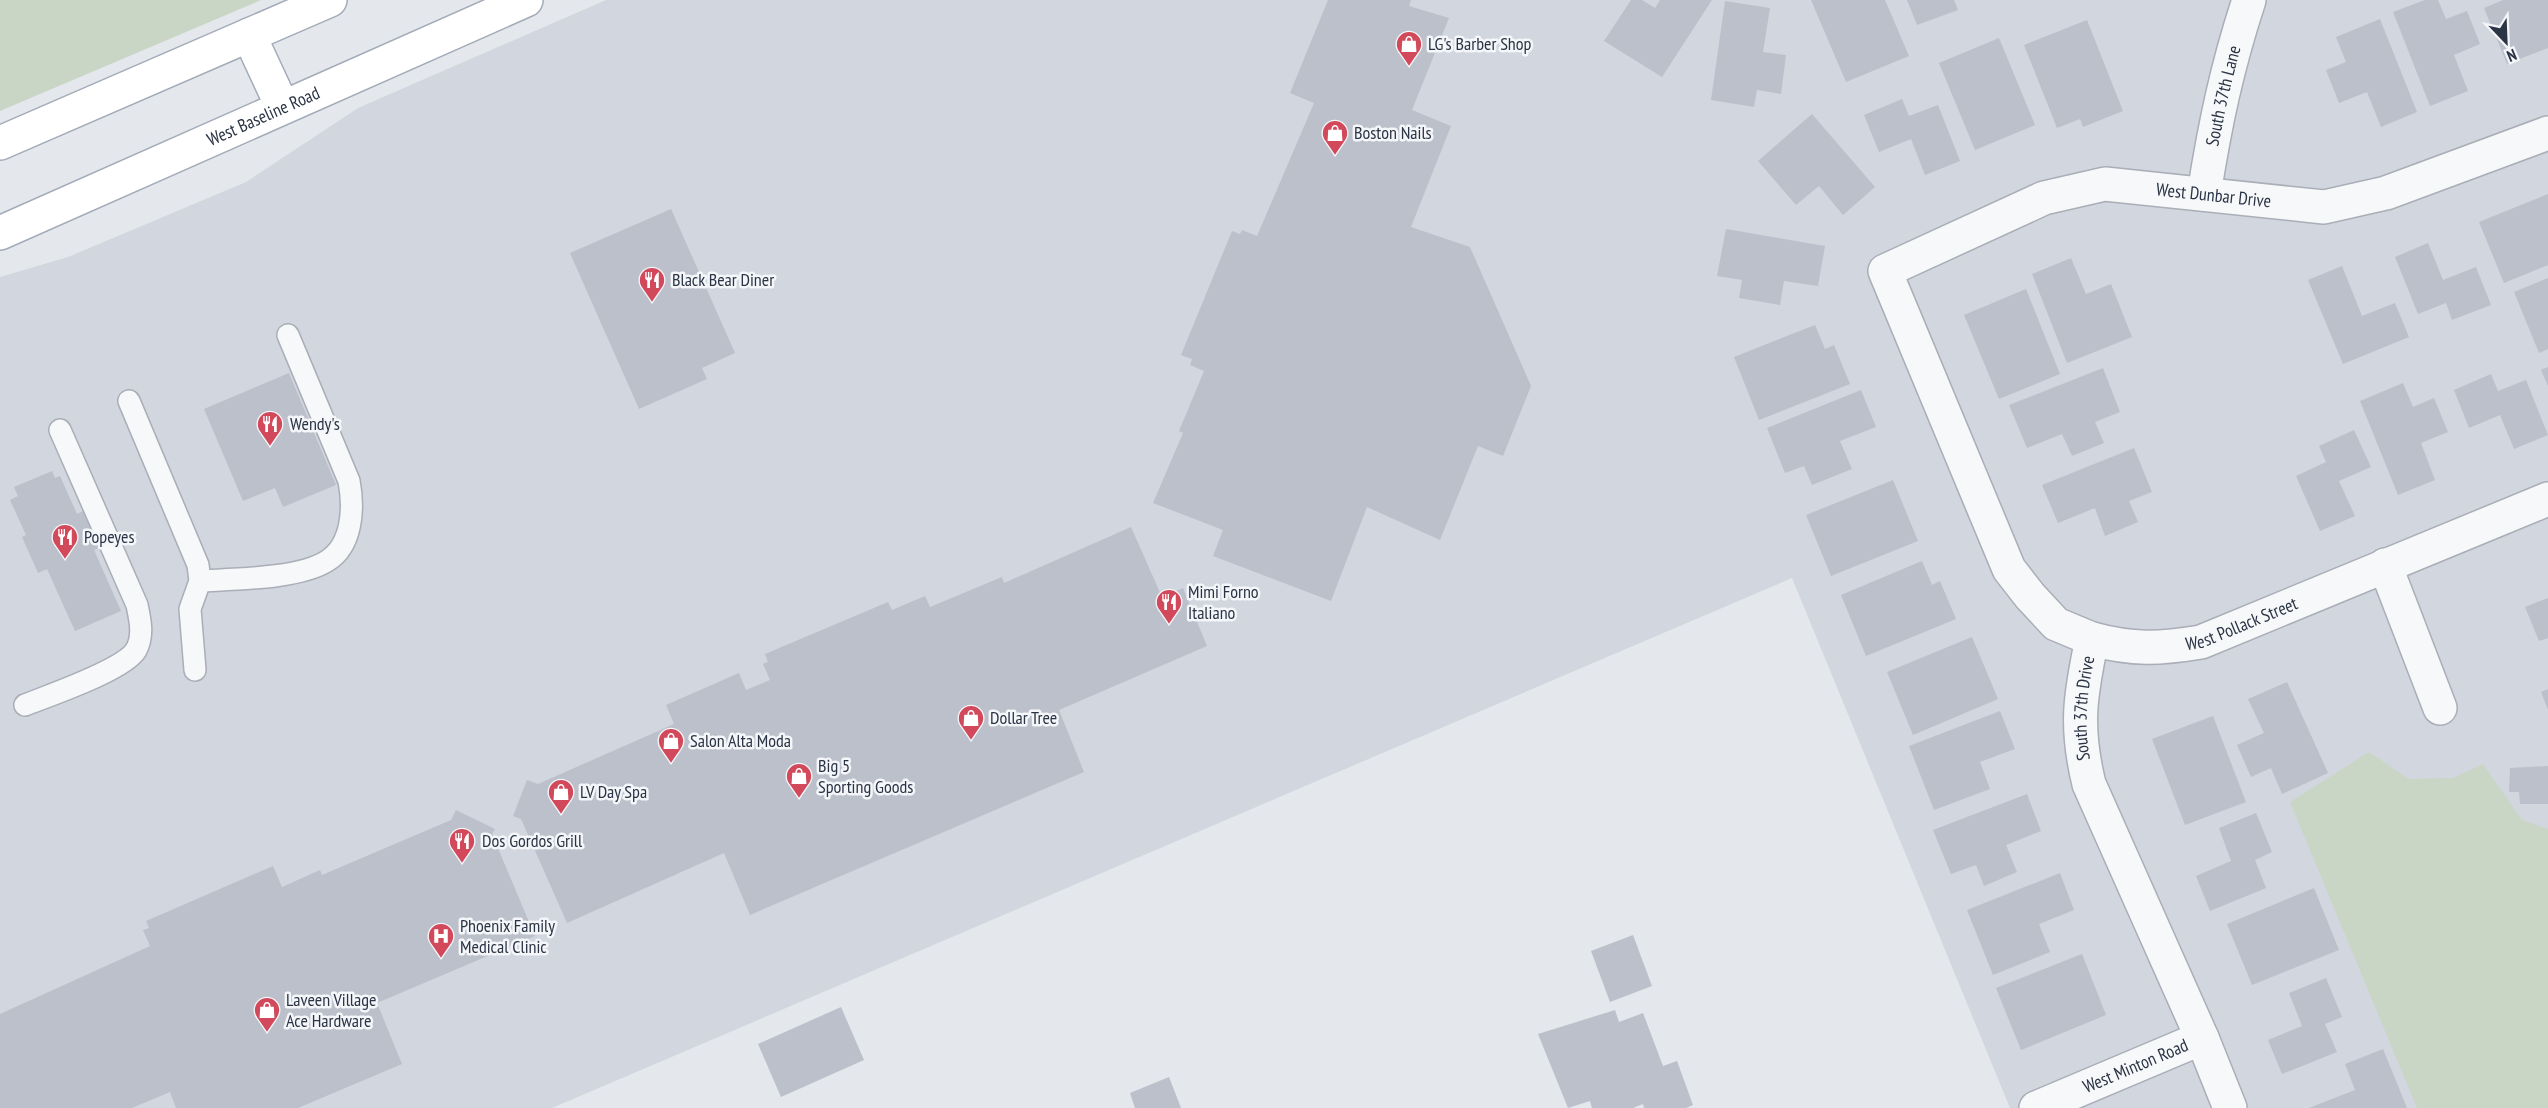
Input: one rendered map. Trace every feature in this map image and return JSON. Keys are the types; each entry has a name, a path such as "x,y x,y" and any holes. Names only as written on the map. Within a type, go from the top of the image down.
{"main road":[{"path":"0,143 330,0"},
{"name":"West Baseline Road","path":"0,233 282,106 526,0"},
{"path":"249,35 282,106"}],"street":[{"name":"South 37th Lane","path":"2204,194 2217,112 2229,60 2249,0"},
{"name":"West Dunbar Drive","path":"1885,271 2044,198 2105,184 2324,207 2386,193 2548,133"},
{"name":"South 37th Drive","path":"1885,271 2009,569 2056,624 2092,639 2081,691 2080,723 2080,745 2089,784 2202,1038 2230,1108"},
{"name":"West Pollack Street","path":"2092,639 2125,648 2161,649 2201,642 2548,499"},
{"path":"2385,565 2440,708"},
{"name":"West Minton Road","path":"2037,1108 2202,1038"}],"lane":[{"path":"200,581 293,572 327,561 343,545 350,523 352,497 349,481 288,335"},
{"path":"129,401 193,550 200,581 190,609 195,670"},
{"path":"25,705 122,663 136,649 142,629 137,605 60,430"}],"shaded area":[{"path":"606,0 2548,0 2548,1108 2010,1108 1792,578 552,1108 0,1108 0,277 68,257 246,182 358,108"}],"green space":[{"path":"0,0 261,0 0,111"},
{"path":"2369,752 2409,779 2453,778 2483,764 2522,820 2548,829 2548,1108 2417,1108 2290,802"}],"building":[{"path":"1328,0 1411,0 1409,6 1449,18 1412,110 1451,126 1411,227 1470,247 1531,386 1503,456 1478,446 1440,540 1367,507 1331,601 1213,556 1223,530 1153,503 1183,433 1179,431 1204,371 1190,365 1192,359 1181,355 1232,231 1240,234 1242,230 1257,236 1314,103 1290,93"},
{"path":"1631,0 1642,0 1655,8 1660,0 1712,0 1662,77 1604,41"},
{"path":"1811,0 1885,0 1909,56 1846,82"},
{"path":"1907,0 1954,0 1958,10 1917,25"},
{"path":"2425,0 2438,0 2446,19 2467,11 2480,44 2454,55 2468,91 2430,106 2393,12"},
{"path":"2503,0 2548,0 2548,48 2507,64 2484,8"},
{"path":"1725,1 1770,8 1763,52 1786,55 1781,94 1757,90 1754,107 1711,100"},
{"path":"2380,19 2417,112 2381,127 2367,92 2339,103 2326,70 2346,62 2336,37"},
{"path":"2087,20 2123,111 2083,127 2080,119 2057,128 2024,45"},
{"path":"1999,38 2035,125 1975,150 1939,63"},
{"path":"1902,99 1909,116 1938,105 1960,161 1925,175 1911,139 1879,152 1864,115"},
{"path":"1812,114 1875,187 1843,215 1819,186 1796,205 1758,161"},
{"path":"2548,194 2548,265 2504,283 2479,222"},
{"name":"Black Bear Diner","path":"671,209 735,353 702,368 707,379 639,409 570,253"},
{"path":"1726,229 1825,246 1818,286 1784,281 1780,305 1739,298 1742,280 1717,276"},
{"path":"2428,243 2443,280 2476,267 2491,305 2452,320 2446,303 2418,314 2395,257"},
{"path":"2071,258 2086,294 2111,284 2132,337 2067,363 2032,274"},
{"path":"2342,266 2362,316 2395,303 2409,337 2343,364 2308,280"},
{"path":"2548,278 2548,349 2539,353 2514,292"},
{"path":"2026,289 2060,374 1999,399 1964,315"},
{"path":"1815,325 1825,349 1834,345 1850,384 1759,420 1734,357"},
{"path":"2548,367 2548,386 2541,370"},
{"path":"2103,368 2120,412 2095,422 2104,443 2072,456 2062,434 2027,448 2009,405"},
{"name":"Wendy's","path":"289,373 336,485 283,507 275,488 243,501 204,409"},
{"path":"2491,374 2498,391 2526,380 2548,435 2514,449 2500,415 2469,428 2454,390"},
{"path":"2403,383 2413,407 2434,398 2448,432 2421,443 2435,480 2398,495 2360,401"},
{"path":"1861,390 1876,427 1840,441 1852,469 1812,485 1804,466 1785,473 1767,428"},
{"path":"2354,430 2371,467 2339,481 2355,516 2320,531 2296,476 2326,462 2319,446"},
{"path":"2134,448 2152,492 2129,501 2138,522 2105,536 2095,508 2058,523 2042,485"},
{"name":"Popeyes","path":"52,471 55,478 60,476 77,514 85,510 102,547 94,550 121,611 75,631 47,569 38,573 22,537 26,535 10,500 18,496 14,487"},
{"path":"1893,480 1918,541 1831,576 1806,515"},
{"path":"1131,527 1162,597 1183,588 1207,646 1059,710 1084,772 750,915 724,853 567,923 521,819 513,816 527,780 538,784 674,724 666,705 739,673 746,690 770,680 763,664 768,662 765,654 888,602 892,610 925,596 930,607 1002,577 1004,583"},
{"path":"1922,561 1932,585 1940,581 1956,619 1866,656 1841,595"},
{"path":"2548,598 2548,638 2539,641 2525,607"},
{"path":"1972,637 1998,699 1913,735 1887,672"},
{"path":"2287,682 2328,773 2282,794 2271,768 2251,777 2237,745 2264,733 2248,699"},
{"path":"2548,689 2548,710 2541,692"},
{"path":"2000,711 2015,749 1980,762 1990,789 1934,810 1909,746"},
{"path":"2213,716 2246,802 2185,825 2152,739"},
{"path":"2548,766 2548,804 2520,804 2519,792 2509,792 2510,768"},
{"path":"2027,794 2041,831 2006,845 2017,872 1984,886 1976,865 1951,874 1933,830"},
{"path":"456,810 495,829 492,834 535,936 377,1003 402,1064 298,1108 176,1108 170,1092 132,1108 0,1108 0,1014 150,946 143,930 149,928 146,921 273,866 282,887 320,870 322,875 451,820"},
{"path":"2256,813 2272,852 2255,860 2266,888 2210,911 2196,876 2231,861 2219,828"},
{"path":"2060,873 2074,910 2039,924 2050,952 1993,975 1967,910"},
{"path":"2314,888 2339,950 2252,985 2227,924"},
{"path":"1633,935 1652,986 1610,1002 1591,951"},
{"path":"2082,954 2106,1015 2021,1050 1996,988"},
{"path":"2326,978 2342,1017 2325,1024 2337,1052 2282,1074 2268,1040 2302,1026 2289,993"},
{"path":"841,1007 864,1060 781,1097 758,1044"},
{"path":"1615,1010 1619,1022 1643,1013 1663,1066 1677,1061 1693,1105 1686,1108 1644,1108 1643,1104 1633,1108 1592,1108 1590,1101 1568,1108 1538,1034"},
{"path":"2383,1049 2407,1108 2309,1108 2355,1090 2345,1064"},
{"path":"1169,1077 1181,1108 1135,1108 1130,1093"}],"place":[{"name":"LG's Barber Shop","path":"1409,67"},
{"name":"Boston Nails","path":"1335,156"},
{"name":"Black Bear Diner","path":"652,303"},
{"name":"Wendy's","path":"270,447"},
{"name":"Popeyes","path":"65,560"},
{"name":"Mimi Forno Italiano","path":"1169,625"},
{"name":"Dollar Tree","path":"971,741"},
{"name":"Salon Alta Moda","path":"671,764"},
{"name":"Big 5 Sporting Goods","path":"799,799"},
{"name":"LV Day Spa","path":"561,815"},
{"name":"Dos Gordos Grill","path":"462,864"},
{"name":"Phoenix Family Medical Clinic","path":"441,959"},
{"name":"Laveen Village Ace Hardware","path":"267,1033"}]}
